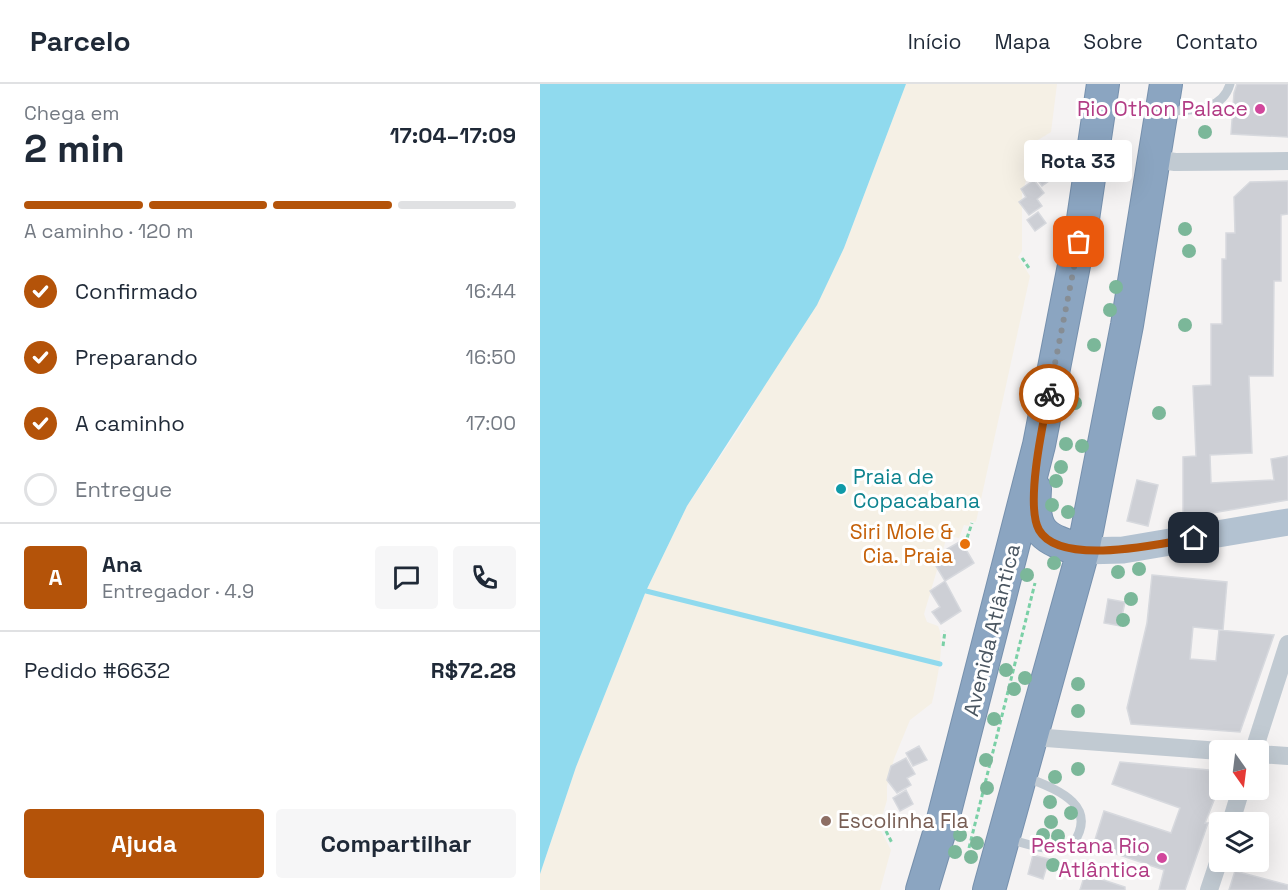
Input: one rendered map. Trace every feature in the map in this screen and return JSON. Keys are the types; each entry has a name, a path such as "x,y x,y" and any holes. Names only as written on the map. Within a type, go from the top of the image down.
{"highway":[{"name":"Avenida Atlântica","path":"927,889 1039,445 1083,219 1103,84"},
{"path":"989,890 1034,737 1083,551 1116,386 1164,98"},
{"path":"1039,445 1035,499 1038,528 1048,539 1083,551"}],"main road":[{"path":"1083,551 1123,550 1288,522"}],"street":[{"path":"1155,159 1175,162 1288,161"},
{"path":"1257,740 1288,644"},
{"path":"1034,737 1209,750"},
{"path":"1269,755 1288,756"},
{"path":"1209,890 1215,872"}],"lane":[{"path":"1164,98 1198,110 1217,103 1226,96 1230,84"},
{"path":"1004,837 1033,846 1063,848 1072,844 1082,823 1079,809 1074,802 1052,788 1022,775"}],"path":[{"path":"1023,258 1029,268"},
{"path":"968,538 972,523"},
{"path":"969,848 1035,583"},
{"path":"943,646 945,631"},
{"path":"886,831 892,843"}],"sand":[{"name":"Praia de Copacabana","path":"906,84 1057,84 1051,132 1038,140 1022,194 1022,251 1018,257 1030,276 976,522 970,521 969,526 964,525 959,538 947,536 924,614 927,622 938,626 940,633 941,652 938,675 932,703 910,720 894,759 887,786 887,800 879,827 891,850 880,890 540,890 540,874 576,767 646,591 687,506 740,427 844,248"}],"water":[{"path":"540,84 906,84 844,248 817,305 687,506 646,591 576,767 540,874"}],"building":[{"name":"Rio Othon Palace","path":"1237,84 1288,84 1288,137 1231,134 1234,93"},
{"path":"1045,166 1053,178 1042,186 1033,174"},
{"path":"1034,180 1044,193 1037,199 1042,206 1029,215 1019,202 1026,197 1021,189"},
{"path":"1288,181 1288,214 1281,215 1281,281 1274,281 1273,376 1249,376 1252,453 1210,455 1211,483 1274,480 1271,459 1288,456 1288,500 1183,518 1183,457 1196,456 1193,386 1211,385 1211,324 1222,324 1222,259 1226,259 1226,233 1235,233 1234,197 1250,182"},
{"path":"1038,212 1046,223 1035,231 1027,220"},
{"path":"1137,480 1158,485 1148,526 1127,521"},
{"path":"961,541 974,563 945,581 936,566 944,562 947,549"},
{"path":"1152,575 1227,582 1223,630 1193,627 1190,659 1216,661 1219,630 1274,635 1240,732 1131,724 1127,708 1147,623"},
{"path":"945,581 961,611 941,624 932,612 940,607 930,591"},
{"path":"1108,599 1125,602 1120,626 1104,623"},
{"path":"919,746 927,760 913,766 906,753"},
{"path":"906,758 915,774 907,778 911,785 897,793 887,780 891,766"},
{"path":"1120,762 1209,770 1209,800 1214,800 1185,890 1159,890 1164,870 1093,846 1104,811 1171,833 1180,808 1112,784"},
{"path":"906,790 913,804 900,811 893,798"},
{"path":"1033,855 1049,859 1043,879 1028,874"},
{"path":"1235,872 1288,885 1288,890 1229,890"},
{"path":"1085,874 1125,887 1125,890 1080,890"}],"waterway":[{"path":"646,591 940,664"}],"way so far":[{"path":"1049,394 1079,242"}],"place":[{"name":"Rio Othon Palace","path":"1260,109"},
{"name":"Rota 33","path":"1079,242"},
{"name":"Praia de Copacabana","path":"841,489"},
{"name":"Siri Mole & Cia. Praia","path":"965,544"},
{"name":"Escolinha Fla","path":"826,821"},
{"name":"Pestana Rio Atlântica","path":"1162,858"}],"route":[{"path":"1049,394 1039,445 1035,499 1036,523 1041,534 1048,539 1083,551 1123,550 1194,538"}]}
